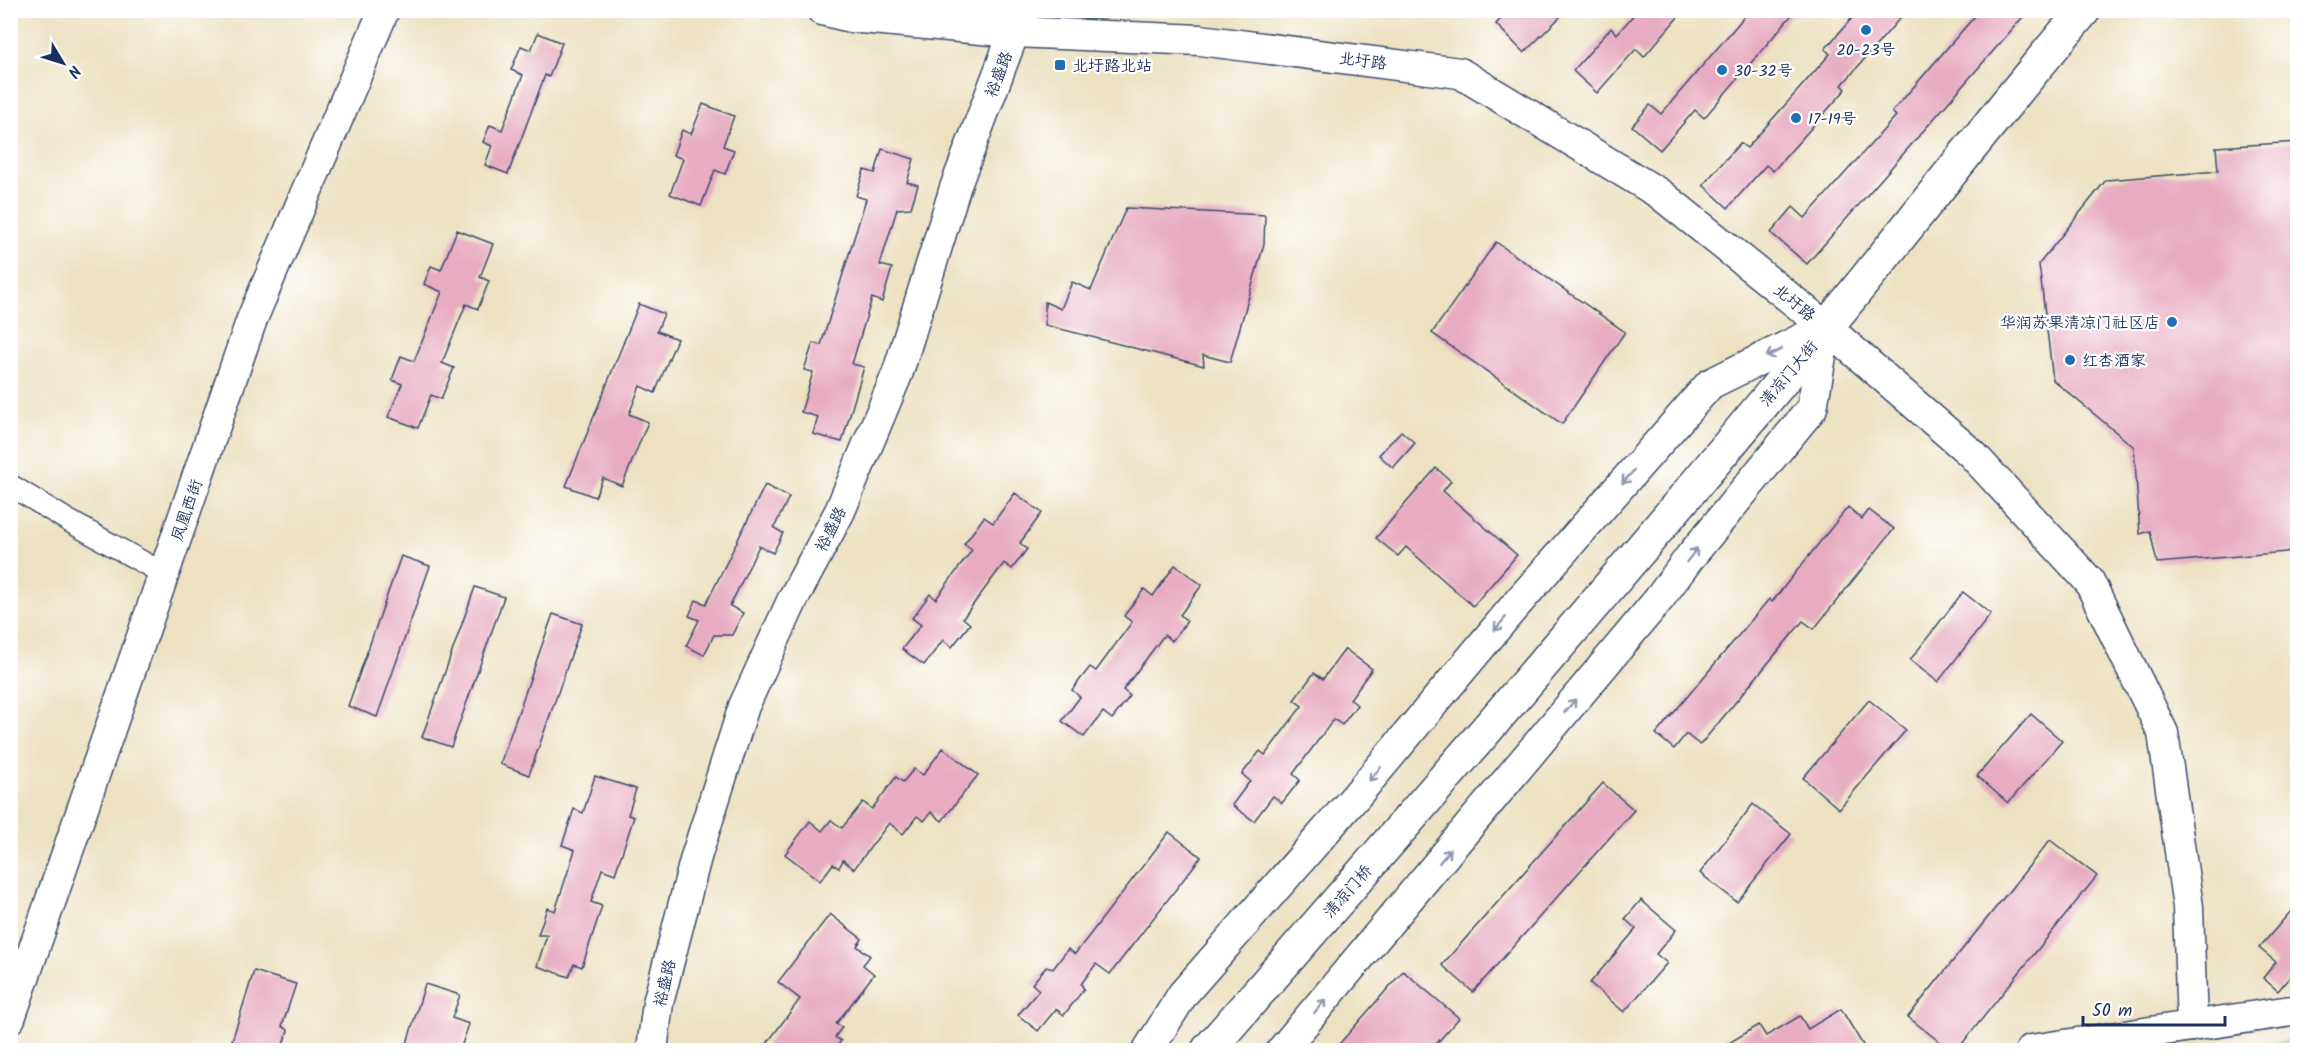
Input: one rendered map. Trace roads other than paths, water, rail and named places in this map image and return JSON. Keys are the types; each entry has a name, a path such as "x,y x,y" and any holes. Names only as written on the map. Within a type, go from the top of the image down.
{"main road":[{"name":"清凉门大街","path":"1487,732 1826,327 1972,143 2084,10"},
{"name":"清凉门桥","path":"1208,1050 1487,732"}],"street":[{"name":"凤凰西街","path":"10,1018 252,319 384,10"},
{"name":"北圩路","path":"822,10 850,17 1019,21 1200,40 1460,73 1660,194 1826,327 1972,454 2089,581 2163,733 2188,907 2192,1026"},
{"name":"裕盛路","path":"652,1050 658,1003 696,857 744,706 792,601 840,511 898,372 955,188 1019,21"},
{"path":"1148,1050 1183,994 1356,796 1514,607 1710,384 1826,327"},
{"path":"1282,1050 1659,599 1690,557 1812,408 1826,327"},
{"path":"10,485 164,574"},
{"path":"2031,1050 2298,1010"}],"place":[{"name":"20-23号","path":"1866,30"},
{"name":"北圩路北站","path":"1060,65"},
{"name":"30-32号","path":"1722,70"},
{"name":"17-19号","path":"1796,118"},
{"name":"华润苏果清凉门社区店","path":"2172,322"},
{"name":"红杏酒家","path":"2070,360"}]}
